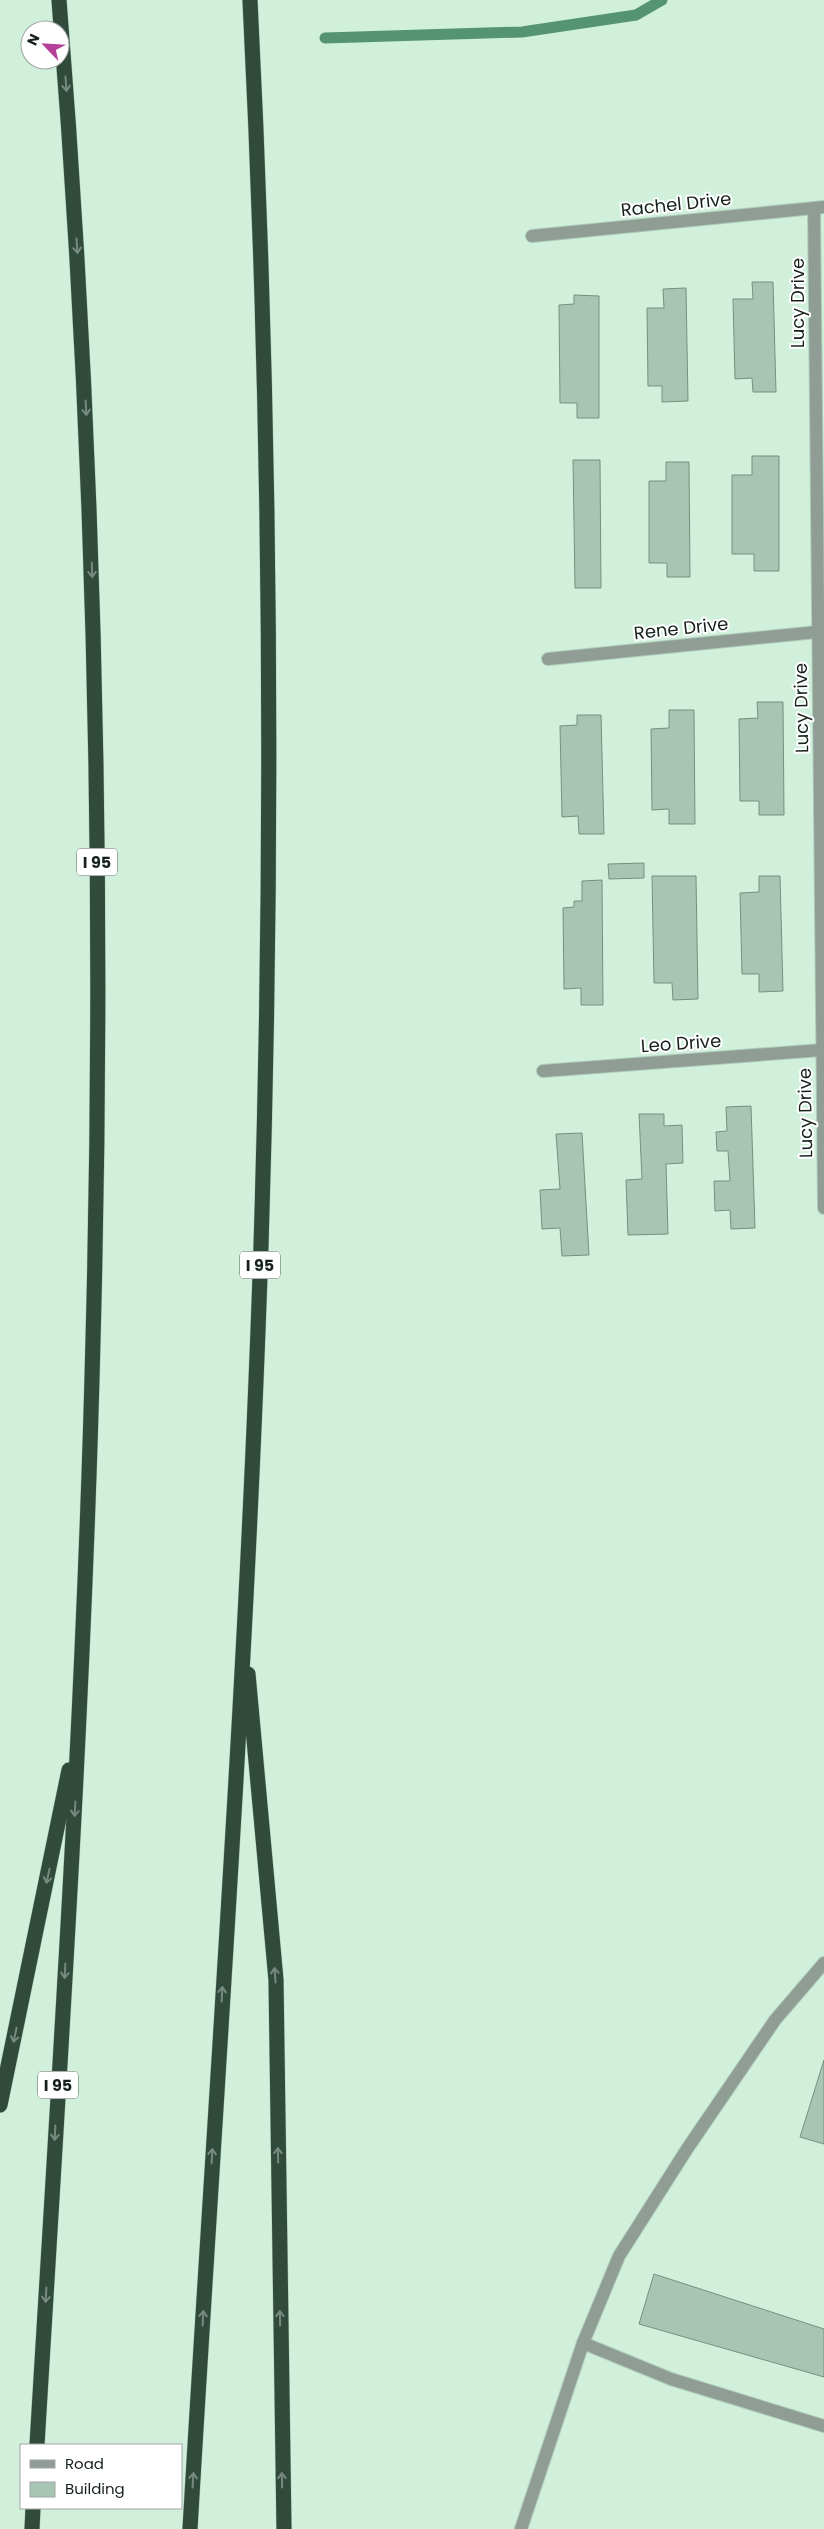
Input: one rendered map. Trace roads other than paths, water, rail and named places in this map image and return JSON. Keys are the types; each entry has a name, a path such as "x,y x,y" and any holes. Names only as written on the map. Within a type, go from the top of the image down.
{"highway":[{"name":"I 95","path":"37,2444 79,1725 93,1335 98,908 89,470 82,327 59,0"},
{"name":"I 95","path":"190,2529 244,1624 261,1226 268,820 263,363 250,0"},
{"path":"244,1624 276,1980 284,2529"},
{"path":"0,2105 79,1725"},
{"path":"32,2529 33,2509"}],"street":[{"name":"Rachel Drive","path":"532,236 819,208"},
{"name":"Lucy Drive","path":"819,208 817,632 824,1208"},
{"name":"Rene Drive","path":"548,659 817,632"},
{"name":"Leo Drive","path":"543,1070 822,1050"},
{"path":"521,2529 583,2343 619,2256 657,2195 776,2020 824,1963"},
{"path":"583,2343 671,2378 824,2426"}],"waterway":[{"path":"325,38 522,32 636,15 662,0"}]}
